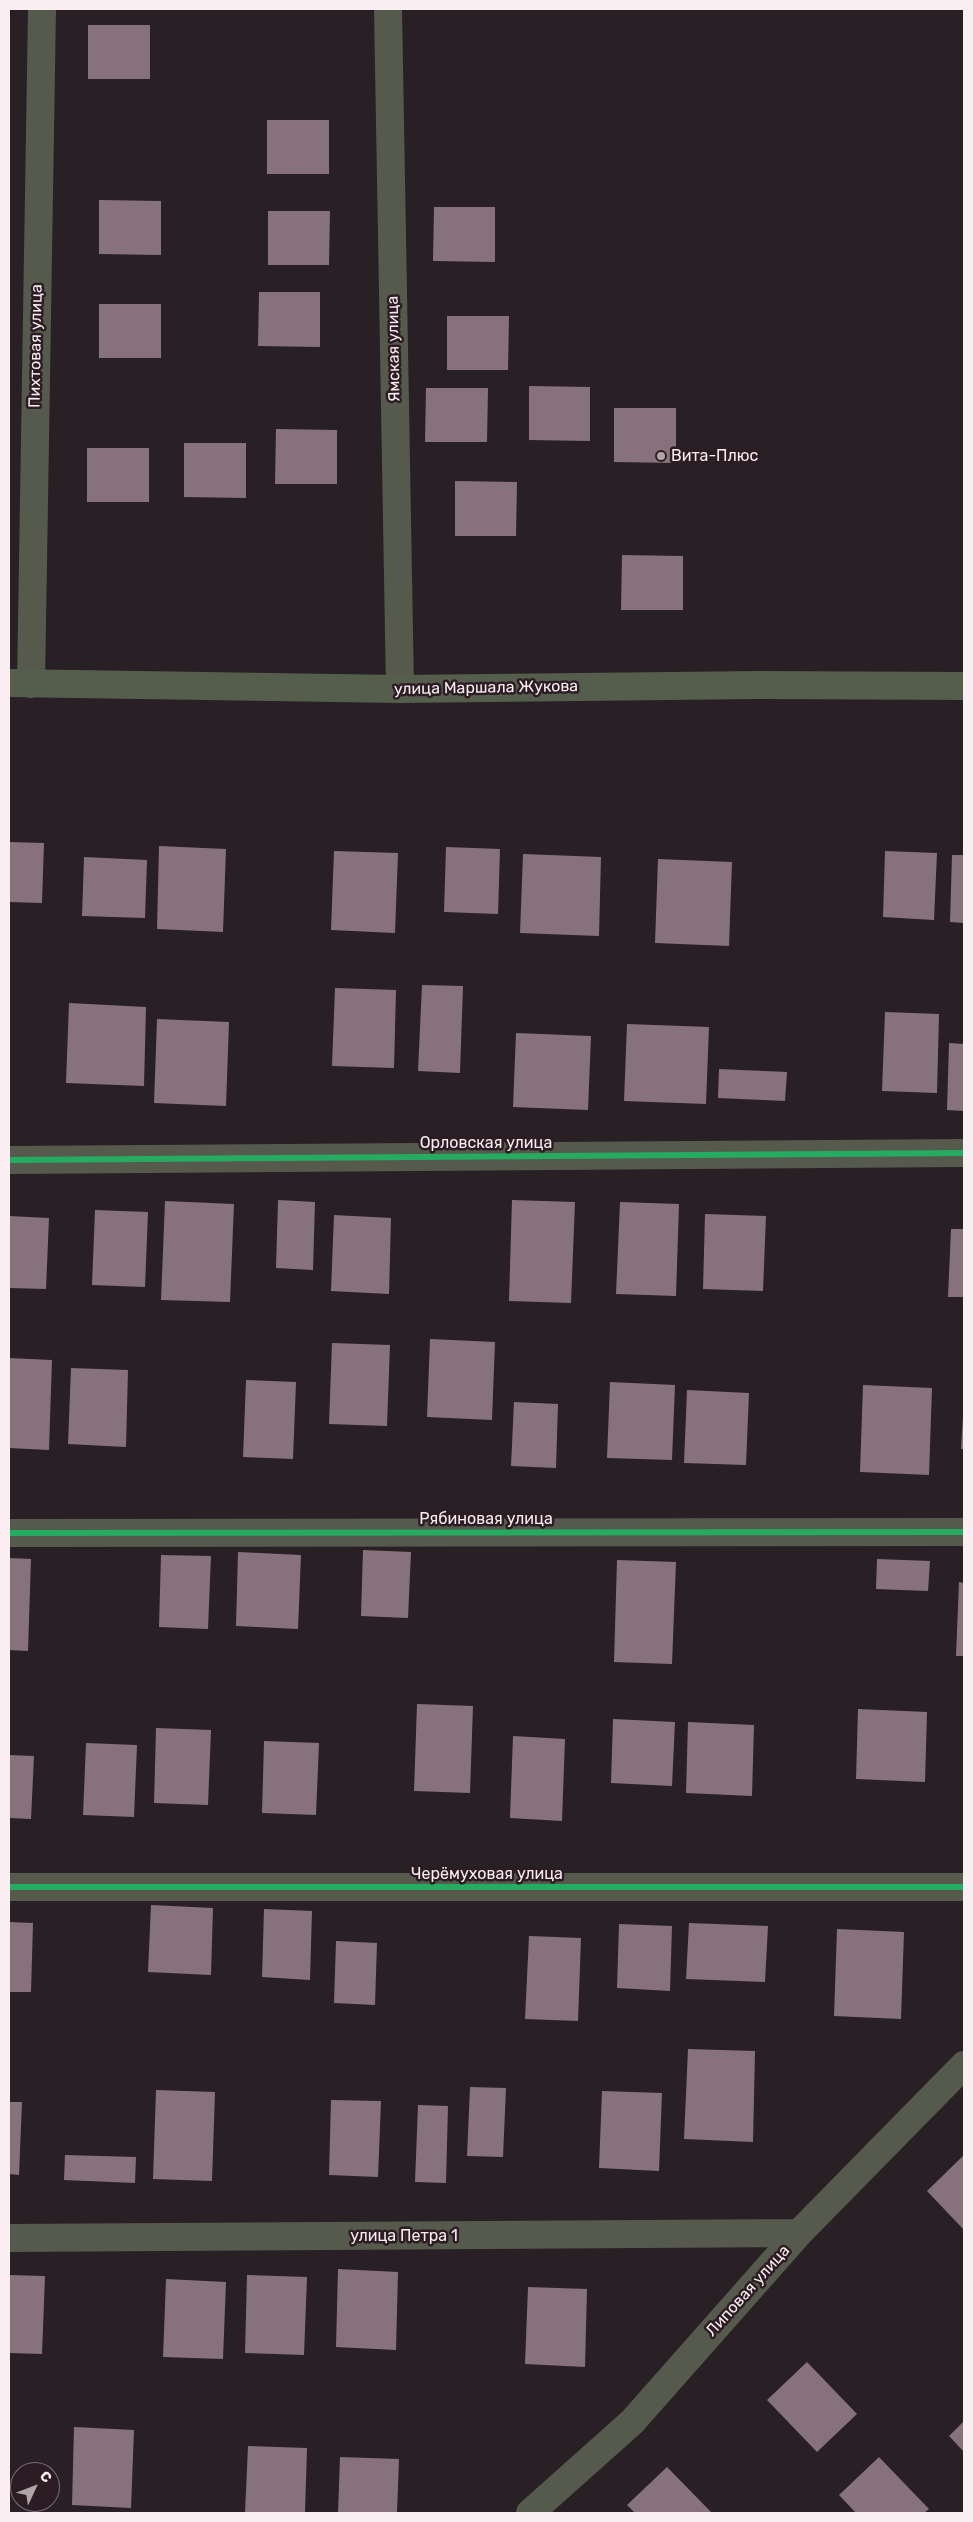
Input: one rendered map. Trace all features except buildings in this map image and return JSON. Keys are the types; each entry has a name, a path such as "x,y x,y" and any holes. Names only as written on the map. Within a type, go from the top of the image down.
{"main road":[{"name":"улица Маршала Жукова","path":"20,684 400,690 759,685 964,686"}],"street":[{"name":"Пихтовая улица","path":"20,684 42,9"},
{"name":"Ямская улица","path":"388,9 400,690"},
{"name":"Орловская улица","path":"9,1160 964,1153"},
{"name":"Рябиновая улица","path":"9,1533 964,1532"},
{"name":"Черёмуховая улица","path":"9,1887 964,1887"},
{"name":"Липовая улица","path":"530,2513 632,2422 799,2234 964,2065"},
{"name":"улица Петра 1","path":"9,2238 799,2234"}],"cycle path":[{"path":"9,1160 964,1153"},
{"path":"9,1533 964,1532"},
{"path":"9,1887 964,1887"}],"place":[{"name":"Вита-Плюс","path":"661,456"}]}
